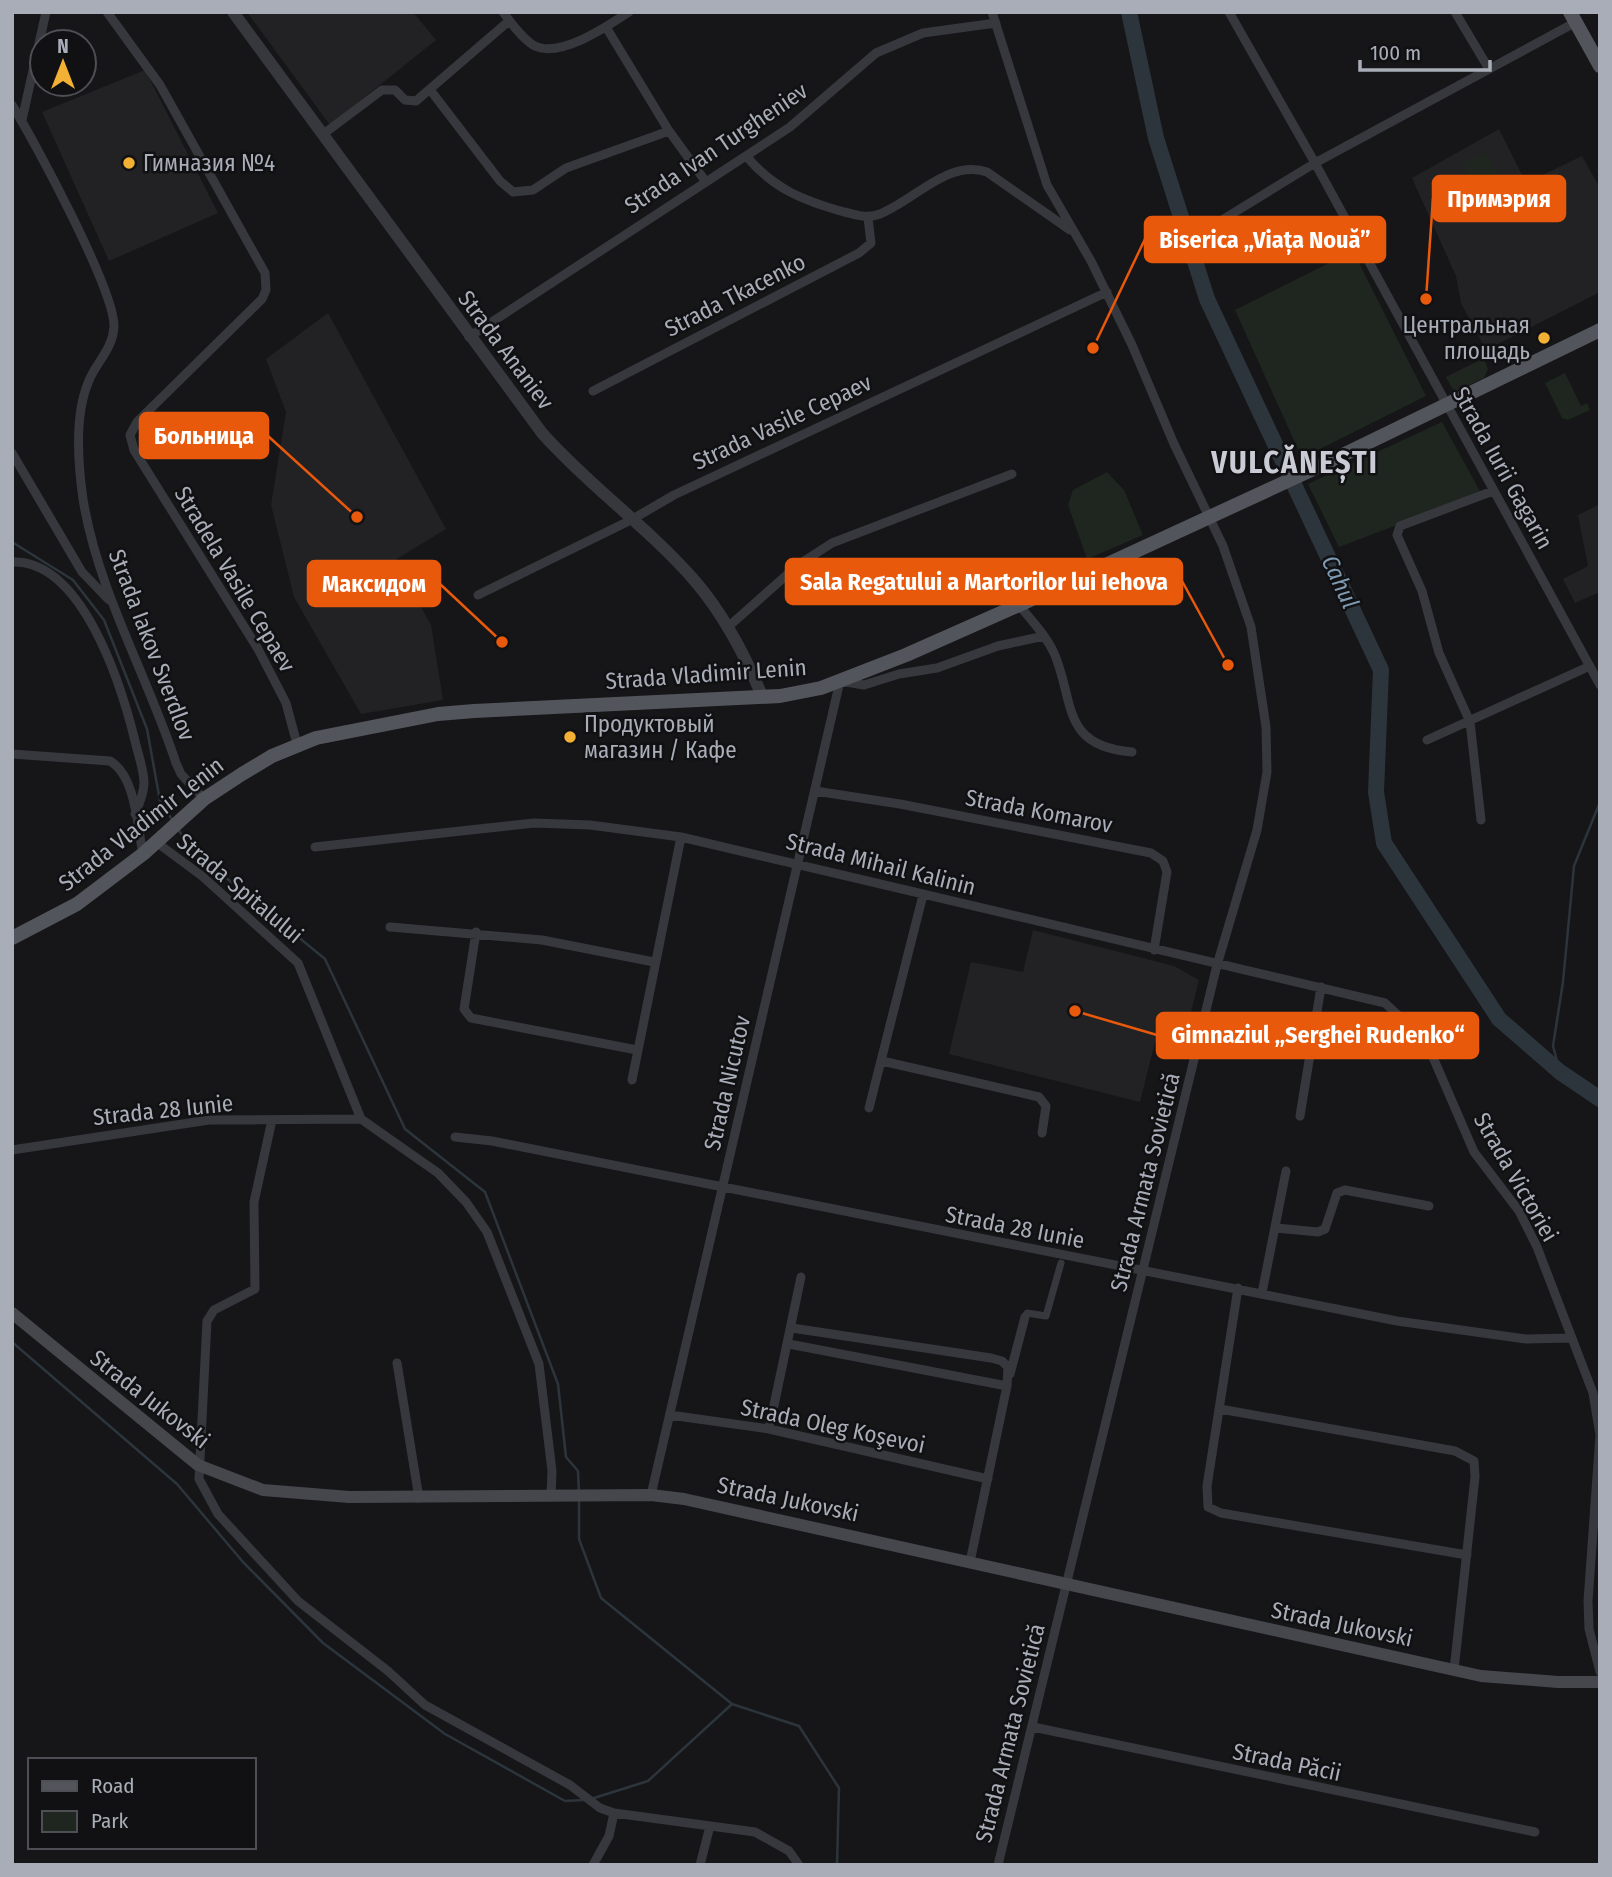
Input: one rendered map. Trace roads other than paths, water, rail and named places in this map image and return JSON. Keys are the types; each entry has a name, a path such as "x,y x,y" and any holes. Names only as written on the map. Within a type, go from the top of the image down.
{"main road":[{"path":"1573,17 1600,66"},
{"name":"Strada Vladimir Lenin","path":"12,938 76,904 143,854 201,802 252,768 298,744 438,714 808,692 1018,605 1210,518 1600,330"},
{"name":"Strada Jukovski","path":"12,1314 198,1465 253,1487 283,1494 419,1498 651,1495 749,1511 1066,1585 1454,1670 1511,1679 1600,1682"}],"street":[{"path":"22,120 46,12"},
{"name":"Stradela Vasile Cepaev","path":"107,12 160,85 265,273 267,282 262,299 137,422 130,435 134,450 258,649 286,703 298,744"},
{"name":"Strada Ananiev","path":"233,12 469,337 558,451 696,582 728,627 762,696"},
{"path":"503,12 533,44 553,49 606,27 629,12"},
{"name":"Strada Armata Sovietică","path":"992,12 1047,186 1107,292 1210,518 1251,627 1268,756 1265,790 1256,830 1217,965 998,1865"},
{"name":"Strada Iurii Gagarin","path":"1229,12 1315,163 1600,685"},
{"path":"1455,12 1489,69"},
{"path":"1222,220 1315,163 1489,69 1573,17"},
{"path":"322,135 383,90 395,90 410,102 431,91 509,21"},
{"name":"Strada Ivan Turgheniev","path":"469,337 747,157 816,106 876,53 923,33 996,23"},
{"path":"606,27 669,131 706,182"},
{"path":"431,91 500,181 513,192 533,190 566,168 669,131"},
{"name":"Strada Iakov Sverdlov","path":"12,105 76,226 112,316 109,348 87,384 79,444 88,527 110,601 143,673 176,763 201,802"},
{"path":"747,157 761,173 792,195 868,218 882,214 950,174 974,167 987,172 1074,232"},
{"name":"Strada Tkacenko","path":"593,391 859,253 871,243 868,218"},
{"name":"Strada Vasile Cepaev","path":"478,595 631,520 674,495 1107,292"},
{"path":"12,453 76,563 110,601"},
{"path":"728,627 798,565 832,543 1013,474"},
{"path":"1481,820 1471,722 1439,653 1422,591 1397,535 1400,526 1493,491"},
{"path":"12,562 31,564 55,578 98,633 123,695 140,763 144,784 135,814"},
{"path":"1018,605 1044,636 1058,664 1072,720 1104,746 1132,752"},
{"path":"840,681 864,685 899,674 937,668 998,646 1044,636"},
{"path":"1427,740 1590,666"},
{"name":"Strada Nicutov","path":"651,1495 840,681"},
{"path":"12,754 110,761 124,773 143,854"},
{"path":"124,773 140,763"},
{"name":"Strada Komarov","path":"815,791 900,804 1151,853 1163,861 1167,872 1154,950"},
{"name":"Strada Mihail Kalinin","path":"315,847 546,823 590,825 681,837 1385,1003 1420,1032"},
{"path":"632,1080 681,837"},
{"name":"Strada Spitalului","path":"158,840 298,963 361,1119"},
{"path":"869,1108 923,895"},
{"path":"390,927 476,932 542,940 654,962"},
{"path":"476,932 464,1009 471,1018 637,1050"},
{"path":"1300,1116 1321,987"},
{"name":"Strada Victoriei","path":"1420,1032 1435,1056 1474,1152 1504,1189 1526,1224 1593,1393 1600,1421 1588,1601 1591,1646 1600,1672"},
{"path":"882,1061 1040,1097 1046,1106 1042,1133"},
{"path":"361,1119 438,1173 466,1202 486,1232 539,1364 552,1471 551,1496"},
{"name":"Strada 28 Iunie","path":"12,1150 209,1120 361,1119"},
{"path":"272,1121 254,1202 255,1289 214,1310 207,1321 198,1465 204,1491 218,1514 298,1601 388,1671 425,1705 570,1785 600,1808 614,1813 755,1832 789,1851 800,1865"},
{"name":"Strada 28 Iunie","path":"455,1137 492,1141 722,1189 1396,1321 1526,1339 1570,1338"},
{"path":"1262,1293 1286,1171"},
{"path":"1276,1228 1318,1232 1325,1229 1332,1201 1337,1193 1345,1190 1429,1206"},
{"path":"970,1562 1009,1375 1025,1317 1027,1313 1046,1316 1061,1263"},
{"path":"769,1429 802,1277"},
{"path":"1238,1288 1205,1497 1208,1507 1221,1513 1467,1555"},
{"path":"792,1328 1002,1361 1008,1367 1009,1375"},
{"path":"789,1343 1007,1386"},
{"path":"397,1363 419,1498"},
{"path":"1220,1409 1455,1451 1474,1461 1475,1477 1454,1670"},
{"name":"Strada Oleg Koşevoi","path":"670,1415 769,1429 988,1479"},
{"name":"Strada Păcii","path":"1032,1727 1535,1832"},
{"path":"593,1865 609,1836 614,1813"},
{"path":"700,1865 710,1826"}],"waterway":[{"name":"Cahul","path":"1129,12 1156,138 1207,299 1381,670 1376,792 1384,843 1499,1019 1560,1072 1600,1099"},
{"path":"12,542 73,580 104,620 147,729 160,801 173,821"},
{"path":"1560,1072 1553,1046 1563,982 1574,866 1600,802"},
{"path":"178,829 191,849 325,959 405,1129 485,1192 558,1384 566,1457 578,1471 579,1493"},
{"path":"12,1342 177,1484 243,1562 323,1643 445,1734 565,1801 584,1800"},
{"path":"579,1499 579,1539 601,1598 732,1704 799,1726 839,1788 837,1865"},
{"path":"594,1798 648,1781 732,1704"}],"place":[{"name":"Гимназия №4","path":"129,163"},
{"name":"Примэрия","path":"1426,299"},
{"name":"Центральная площадь","path":"1544,338"},
{"name":"Biserica „Viața Nouă”","path":"1093,348"},
{"name":"Больница","path":"357,517"},
{"name":"Максидом","path":"502,642"},
{"name":"Sala Regatului a Martorilor lui Iehova","path":"1228,665"},
{"name":"Продуктовый магазин / Кафе","path":"570,737"},
{"name":"Gimnaziul „Serghei Rudenko“","path":"1075,1011"}],"district":[{"name":"VULCĂNEȘTI","path":"1295,463"}]}
